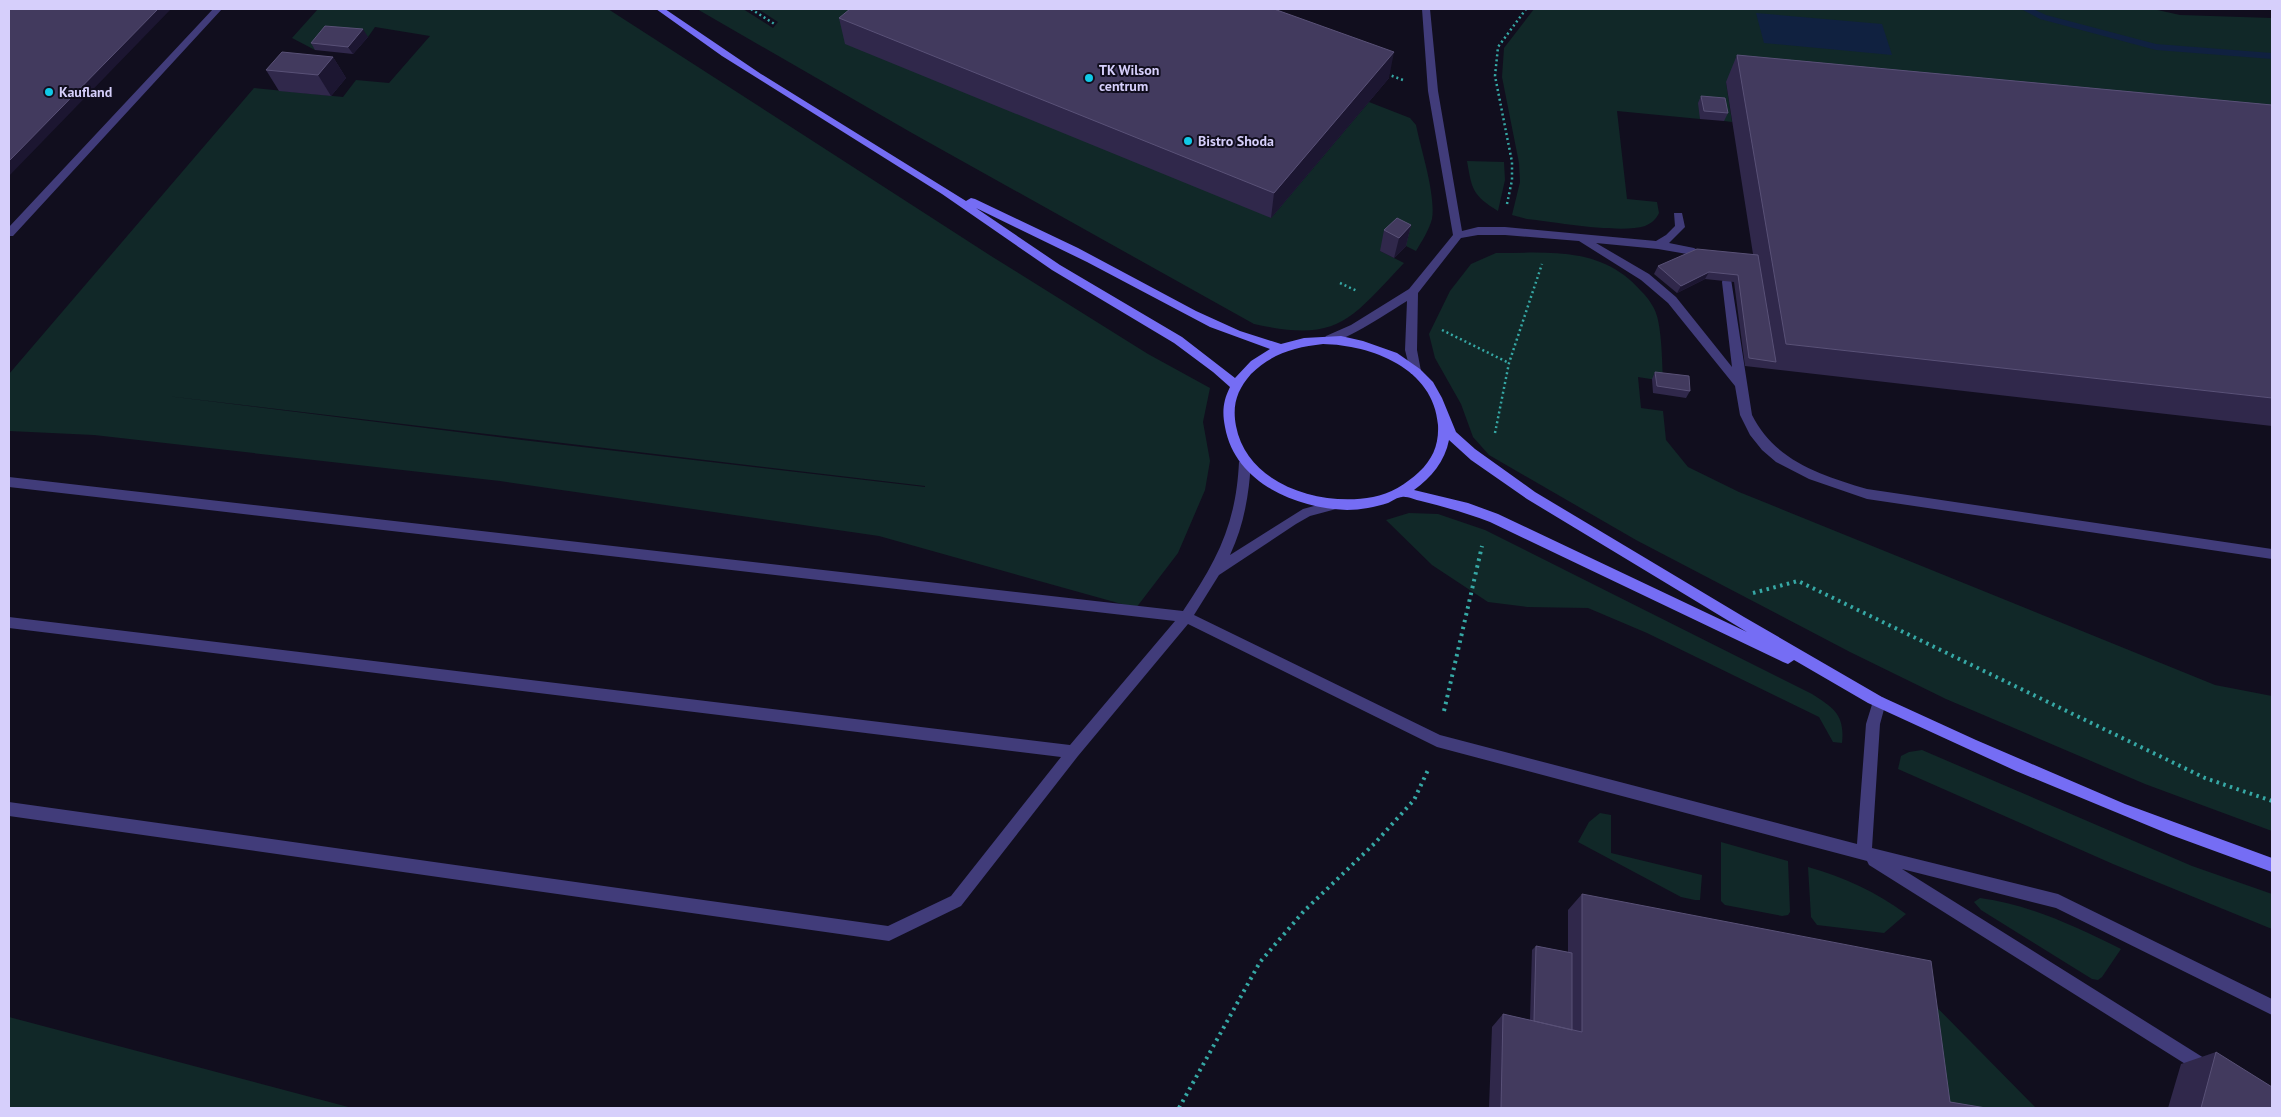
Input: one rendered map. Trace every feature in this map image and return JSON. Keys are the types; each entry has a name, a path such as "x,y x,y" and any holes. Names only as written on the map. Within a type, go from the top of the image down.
{"main road":[{"path":"660,9 756,75 928,180 1074,278 1183,342 1218,368 1235,385"},
{"path":"928,180 1102,265 1217,326 1252,341 1280,348"},
{"path":"1443,415 1443,444 1429,471 1403,492 1372,502 1336,505 1300,498 1269,483 1245,462 1231,436 1228,410 1235,385 1254,363 1280,348 1304,341 1330,339 1354,342 1376,348 1397,358 1415,371 1433,391 1452,434 1466,448 1519,488 1673,584 1879,702"},
{"path":"1403,492 1468,508 1494,518 1995,756 2109,804 2272,865"}],"lane":[{"path":"9,233 218,9"},
{"path":"1426,9 1426,34 1433,91 1458,235"},
{"path":"1658,245 1670,238 1680,226 1678,215"},
{"path":"1330,339 1355,328 1413,292 1458,235 1478,231 1504,231 1658,245 1690,251 1700,257"},
{"path":"1579,238 1646,277 1672,300 1740,385"},
{"path":"1727,282 1740,385 1746,415 1763,446 1806,475 1867,494 2272,554"},
{"path":"1413,292 1411,350 1415,371"},
{"path":"9,809 889,934 956,901 1073,752 1186,617 1216,571 1240,514 1245,489 1245,462"},
{"path":"9,482 1186,617 1437,741 1864,853 2058,901 2272,1007"},
{"path":"1216,571 1292,520 1307,512 1336,505"},
{"path":"9,622 1073,752"},
{"path":"1864,853 1873,724 1879,702"},
{"path":"1864,853 2218,1076"}],"path":[{"path":"751,9 776,25"},
{"path":"1497,440 1495,434 1509,363 1542,265 1542,253 1504,231 1505,213 1512,180 1512,166 1495,76 1498,47 1526,9"},
{"path":"1382,72 1433,91"},
{"path":"1178,1108 1260,962 1304,911 1375,843 1414,800 1426,775 1437,741 1484,538"},
{"path":"1749,594 1798,581 2205,778 2272,801"}],"green space":[{"path":"318,9 608,9 991,256 1148,354 1210,388 1203,422 1210,461 1205,490 1178,553 1136,608 879,536 500,481 94,435 9,431 9,374 254,88 343,97 356,80 389,83 430,36 375,27 368,37 330,33 315,50 292,38","holes":["167,396 925,486 522,440"]},
{"path":"697,9 743,9 773,28 778,22 758,9 889,9 1271,218 1369,102 1410,118 1416,125 1430,185 1433,209 1432,219 1416,251 1406,246 1380,251 1404,263 1370,299 1340,322 1324,328 1305,330 1282,329 1254,324 912,133"},
{"path":"1534,9 2153,9 2180,15 2272,18 2272,133 1726,82 1732,122 1724,121 1722,105 1700,119 1617,111 1627,199 1657,202 1659,213 1650,224 1620,229 1527,219 1512,215 1520,182 1519,163 1502,77 1504,48"},
{"path":"1467,161 1504,162 1505,180 1498,211 1478,196 1472,185"},
{"path":"1496,253 1555,253 1592,259 1626,276 1644,294 1654,308 1658,320 1663,381 1638,377 1641,408 1663,411 1666,440 1688,467 1739,492 2215,685 2272,696 2272,831 2145,784 1946,699 1850,652 1636,540 1489,455 1473,437 1461,404 1435,358 1429,334 1450,291 1471,264"},
{"path":"1409,513 1438,514 1485,530 1812,694 1832,708 1840,719 1842,743 1833,742 1819,717 1647,633 1588,608 1527,607 1488,602 1432,565 1386,520"},
{"path":"1922,750 2192,866 2272,894 2272,929 2113,864 1898,769 1901,756 1909,752"},
{"path":"1600,813 1611,815 1611,853 1702,875 1700,900 1681,897 1578,842 1589,822"},
{"path":"1721,842 1788,861 1790,912 1788,915 1782,916 1725,905 1721,901"},
{"path":"1808,867 1834,875 1859,886 1906,914 1884,933 1817,925 1811,917"},
{"path":"1980,898 2035,911 2121,949 2102,977 2098,980 2092,979 1981,910 1974,902"},
{"path":"1906,976 2036,1108 1923,1108"},
{"path":"9,1017 352,1108 9,1108"}],"water":[{"path":"1756,13 1882,24 1892,55 1764,43"}],"building":[{"name":"Kaufland","path":"9,9 158,9 9,161"},
{"path":"850,9 1274,9 1394,52 1274,193 839,18"},
{"path":"325,26 363,29 348,47 311,43"},
{"path":"282,52 333,57 318,75 266,70"},
{"path":"1737,55 2272,105 2272,398 1786,344"},
{"path":"1701,96 1725,98 1728,113 1704,111"},
{"path":"1397,218 1411,225 1399,238 1384,230"},
{"path":"1697,249 1758,255 1776,362 1749,358 1738,275 1709,272 1681,286 1658,266"},
{"path":"1655,372 1689,376 1690,391 1657,386"},
{"path":"1582,894 1931,961 1950,1102 1986,1108 1501,1108 1503,1014 1582,1032"},
{"path":"1536,946 1572,953 1572,1030 1534,1021"},
{"path":"2216,1052 2272,1087 2272,1108 2201,1108"}],"waterway":[{"path":"2026,9 2043,17 2156,47 2272,56"}],"place":[{"name":"TK Wilson centrum","path":"1089,78"},
{"name":"Kaufland","path":"49,92"},
{"name":"Bistro Shoda","path":"1188,141"}]}
